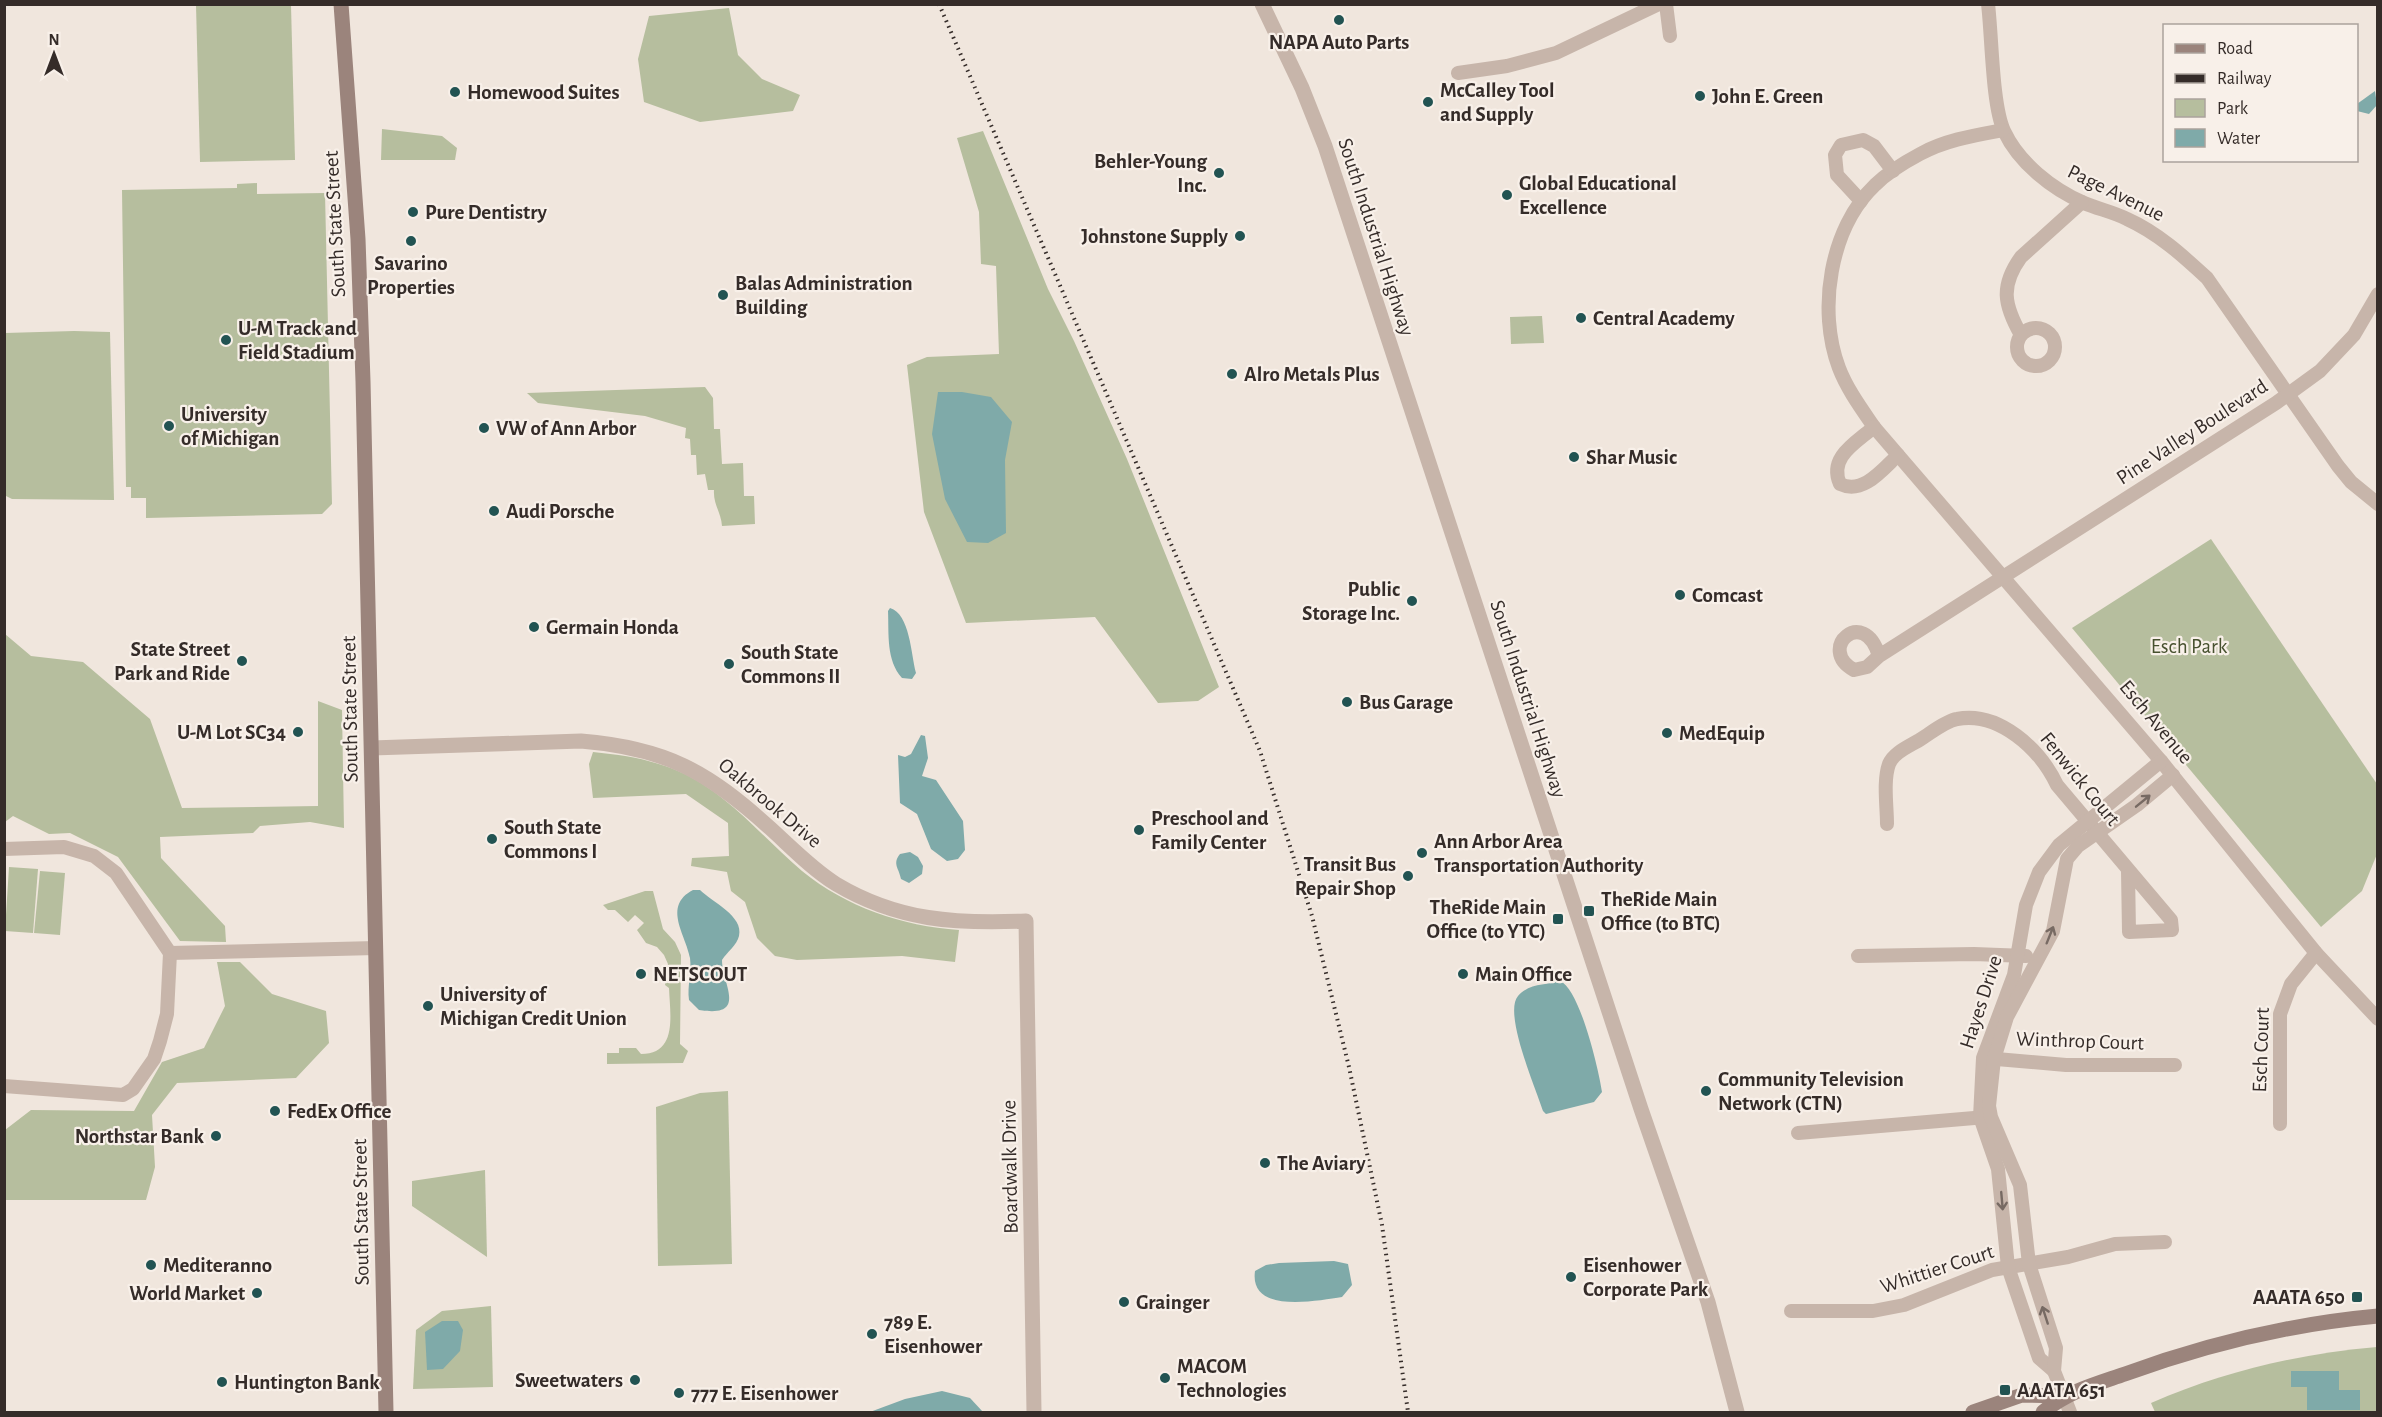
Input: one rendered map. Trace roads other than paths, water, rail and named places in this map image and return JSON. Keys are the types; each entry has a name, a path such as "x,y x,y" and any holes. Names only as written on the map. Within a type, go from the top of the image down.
{"main road":[{"name":"South State Street","path":"341,4 358,239 372,748 386,1413"},
{"path":"2043,1413 2063,1396 2166,1359 2229,1341 2335,1320 2378,1316"},
{"path":"1973,1413 2022,1395 2063,1396"}],"street":[{"name":"South Industrial Highway","path":"1262,4 1302,88 1325,147 1641,1109 1708,1302 1737,1413"},
{"path":"1458,73 1507,66 1556,53 1659,4"},
{"path":"1666,4 1670,36"},
{"name":"Page Avenue","path":"1988,4 1998,105 2003,130 2017,151 2034,170 2055,187 2082,202 2127,219 2164,240 2184,256 2206,278 2351,482 2378,504"},
{"name":"Esch Avenue","path":"2003,130 1953,140 1922,152 1893,171 1861,201 1834,258 1828,296 1830,332 1839,370 1874,427 2173,775 2316,953 2378,1019"},
{"path":"1861,201 1837,175 1835,155 1841,145 1863,140 1874,146 1893,171"},
{"path":"2021,335 2006,304 2006,289 2014,267 2021,257 2082,202"},
{"name":"Pine Valley Boulevard","path":"1879,656 2288,395 2320,371 2354,335 2378,294"},
{"path":"1874,427 1836,464 1836,474 1840,484 1848,488 1858,488 1898,455"},
{"name":"Fenwick Court","path":"1887,824 1887,774 1894,756 1954,719 1976,717 2014,733 2037,752 2057,785 2086,822 2171,920 2172,930 2129,932 2128,871"},
{"name":"Oakbrook Drive","path":"372,748 581,741 614,743 656,753 694,769 726,789 808,862 835,883 864,899 904,914 942,921 1026,921"},
{"name":"Hayes Drive","path":"2054,1371 2039,1358 2008,1267 1998,1169 1985,1117 1989,1059 2019,955 2031,886 2059,845 2161,761"},
{"name":"Hayes Drive","path":"1989,1059 2007,1017 2053,931 2067,859 2078,846 2137,805 2173,775"},
{"path":"4,849 64,847 94,856 116,873 170,953 168,1003 160,1041 153,1059 134,1089 123,1095 4,1086"},
{"name":"Boardwalk Drive","path":"1026,921 1034,1413"},
{"path":"170,953 376,948"},
{"name":"Esch Court","path":"2280,1124 2280,1014 2291,984 2316,953"},
{"path":"1858,956 2019,955 2039,957"},
{"name":"Winthrop Court","path":"1989,1059 2067,1065 2175,1065"},
{"path":"1798,1133 1985,1117"},
{"name":"Hayes Drive","path":"1985,1117 2020,1185 2029,1264 2056,1348 2054,1371 2070,1413"},
{"name":"Whittier Court","path":"1791,1311 1873,1311 1904,1305 1992,1270 2068,1257 2115,1244 2165,1242"}],"water":[{"path":"2375,91 2377,105 2369,114 2358,111 2358,103"},
{"path":"938,392 962,392 991,397 1012,422 1005,460 1006,533 988,543 967,542 945,499 932,434"},
{"path":"890,608 897,612 906,626 916,673 912,679 902,678 893,663 889,638 888,611"},
{"path":"921,735 925,736 928,758 922,776 936,780 963,821 965,850 958,859 947,861 931,849 917,814 900,803 898,755 905,757 911,754"},
{"path":"910,852 918,857 923,866 922,874 909,883 901,879 896,863 900,854"},
{"path":"693,890 700,890 726,910 737,922 739,929 736,942 722,960 729,997 724,1009 699,1010 689,1000 690,958 677,912 684,897"},
{"path":"1560,981 1575,999 1581,1014 1593,1050 1602,1092 1594,1102 1546,1114 1522,1052 1517,1034 1514,1005 1518,996 1527,989"},
{"path":"1334,1261 1348,1264 1352,1285 1342,1297 1286,1302 1262,1294 1256,1285 1255,1271 1266,1265"},
{"path":"442,1321 458,1321 463,1330 460,1351 443,1369 427,1370 425,1332"},
{"path":"2291,1371 2339,1371 2339,1390 2360,1390 2360,1410 2307,1410 2307,1387 2291,1387"},
{"path":"942,1391 970,1398 983,1412 870,1412 905,1399"}],"railway":[{"path":"939,4 1260,751 1312,916 1349,1067 1382,1225 1408,1412"}],"place":[{"name":"NAPA Auto Parts","path":"1339,20"},
{"name":"Homewood Suites","path":"455,92"},
{"name":"John E. Green","path":"1700,96"},
{"name":"McCalley Tool and Supply","path":"1428,102"},
{"name":"Behler-Young Inc.","path":"1219,173"},
{"name":"Global Educational Excellence","path":"1507,195"},
{"name":"Pure Dentistry","path":"413,212"},
{"name":"Johnstone Supply","path":"1240,236"},
{"name":"Savarino Properties","path":"411,241"},
{"name":"Balas Administration Building","path":"723,295"},
{"name":"Central Academy","path":"1581,318"},
{"name":"U-M Track and Field Stadium","path":"226,340"},
{"name":"Alro Metals Plus","path":"1232,374"},
{"name":"University of Michigan","path":"169,426"},
{"name":"VW of Ann Arbor","path":"484,428"},
{"name":"Shar Music","path":"1574,457"},
{"name":"Audi Porsche","path":"494,511"},
{"name":"Comcast","path":"1680,595"},
{"name":"Public Storage Inc.","path":"1412,601"},
{"name":"Germain Honda","path":"534,627"},
{"name":"State Street Park and Ride","path":"242,661"},
{"name":"South State Commons II","path":"729,664"},
{"name":"Bus Garage","path":"1347,702"},
{"name":"U-M Lot SC34","path":"298,732"},
{"name":"MedEquip","path":"1667,733"},
{"name":"Preschool and Family Center","path":"1139,830"},
{"name":"South State Commons I","path":"492,839"},
{"name":"Ann Arbor Area Transportation Authority","path":"1422,853"},
{"name":"Transit Bus Repair Shop","path":"1408,876"},
{"name":"TheRide Main Office (to BTC)","path":"1589,911"},
{"name":"TheRide Main Office (to YTC)","path":"1558,919"},
{"name":"NETSCOUT","path":"641,974"},
{"name":"Main Office","path":"1463,974"},
{"name":"University of Michigan Credit Union","path":"428,1006"},
{"name":"Community Television Network (CTN)","path":"1706,1091"},
{"name":"FedEx Office","path":"275,1111"},
{"name":"Northstar Bank","path":"216,1136"},
{"name":"The Aviary","path":"1265,1163"},
{"name":"Mediteranno","path":"151,1265"},
{"name":"Eisenhower Corporate Park","path":"1571,1277"},
{"name":"World Market","path":"257,1293"},
{"name":"AAATA 650","path":"2357,1297"},
{"name":"Grainger","path":"1124,1302"},
{"name":"789 E. Eisenhower","path":"872,1334"},
{"name":"MACOM Technologies","path":"1165,1378"},
{"name":"Sweetwaters","path":"635,1380"},
{"name":"Huntington Bank","path":"222,1382"},
{"name":"AAATA 651","path":"2005,1390"},
{"name":"777 E. Eisenhower","path":"679,1393"}],"park label":[{"name":"Esch Park","path":"2189,646"}]}
